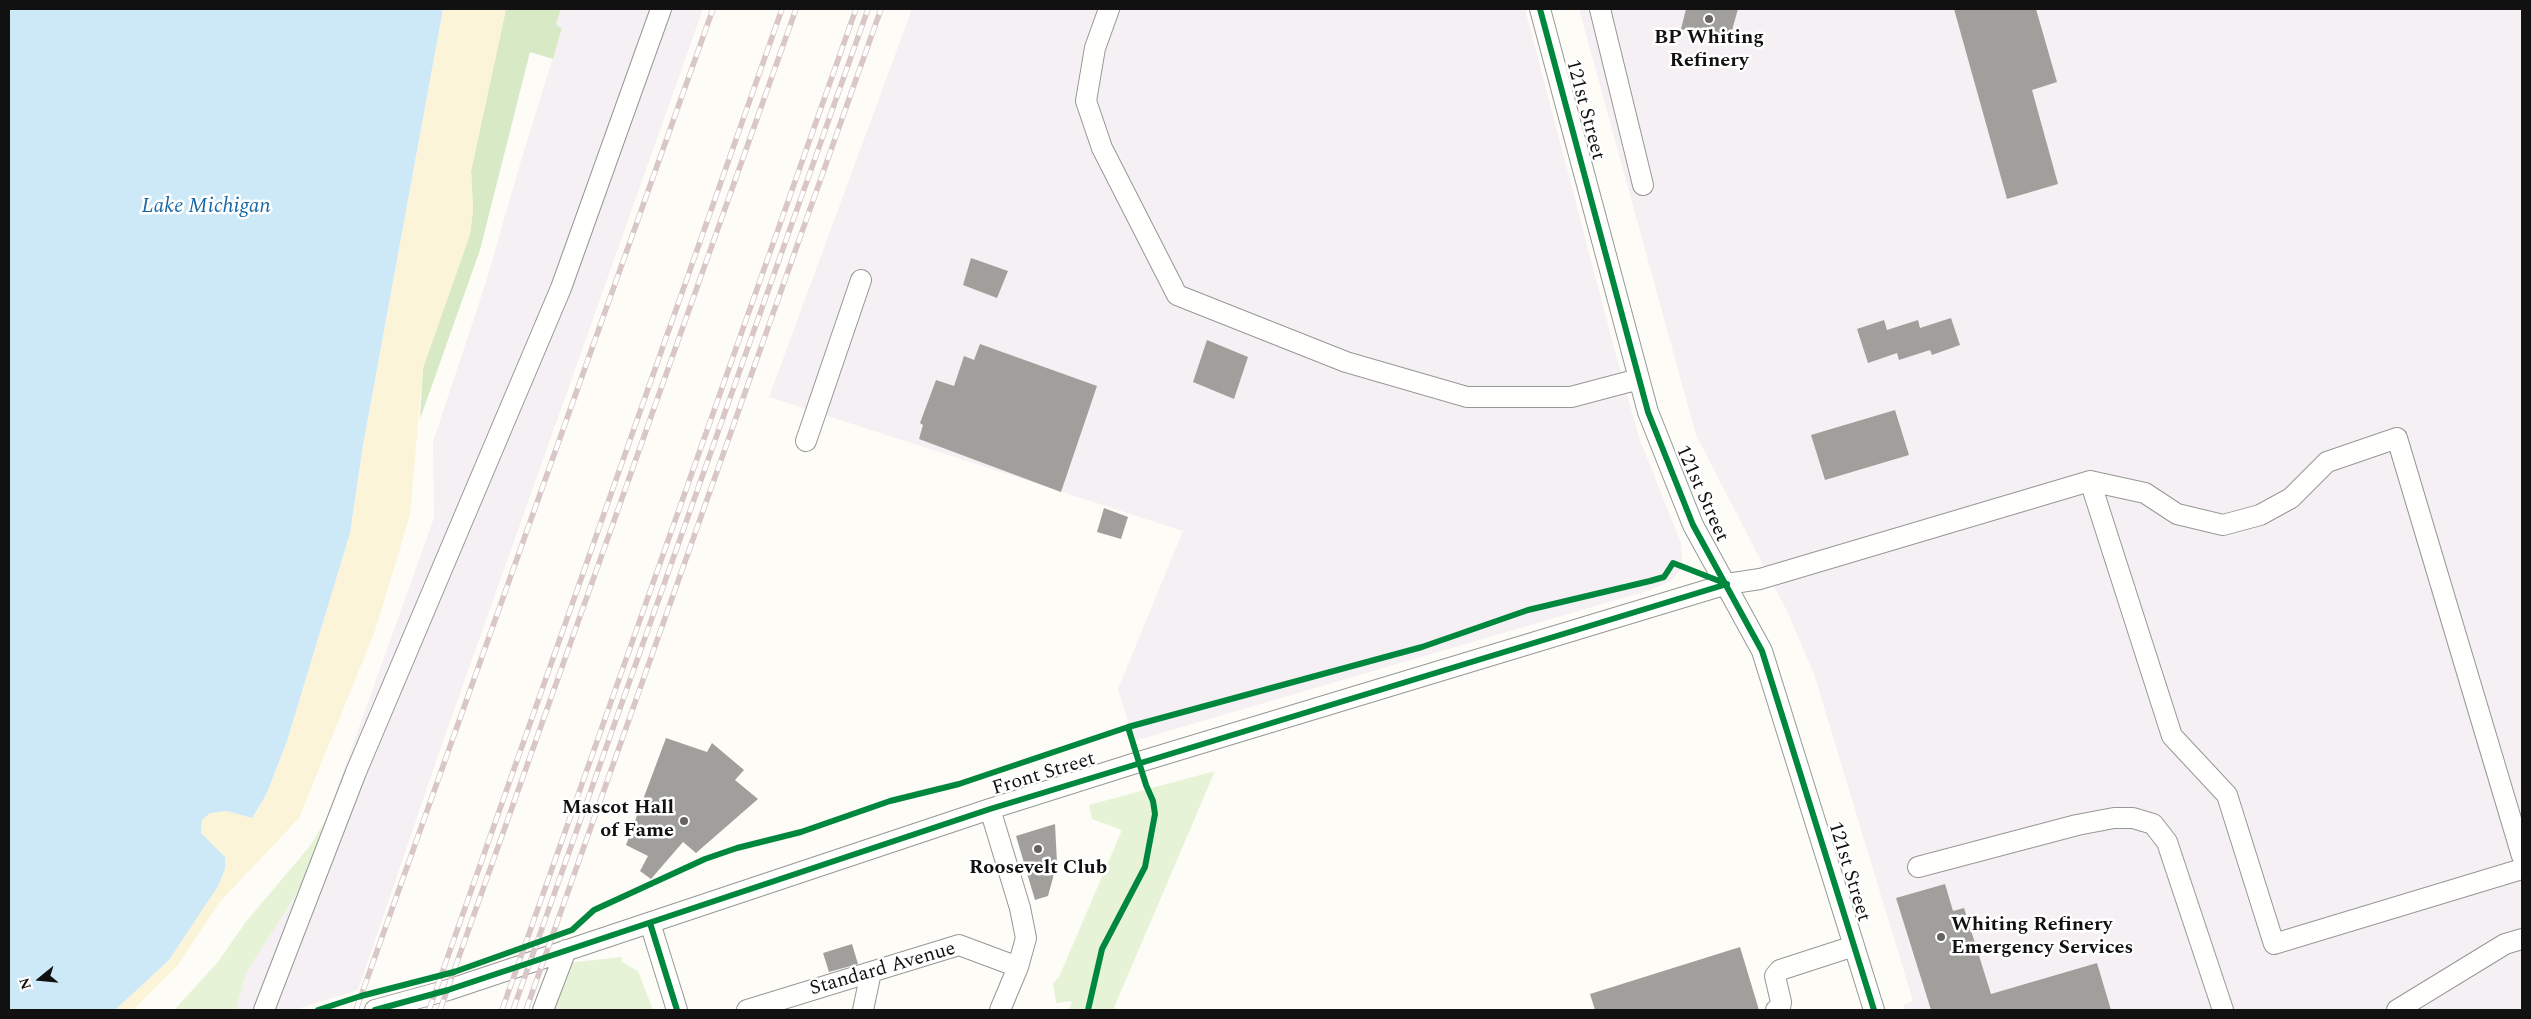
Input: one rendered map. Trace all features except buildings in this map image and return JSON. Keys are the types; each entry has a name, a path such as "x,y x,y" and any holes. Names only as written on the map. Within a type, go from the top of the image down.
{"street":[{"path":"264,1010 356,772 561,288 661,9"},
{"path":"1109,9 1095,48 1086,101 1102,148 1177,295 1346,362 1466,397 1571,397 1639,379"},
{"name":"121st Street","path":"1540,9 1648,412 1692,525 1727,584 1762,651 1874,1010"},
{"path":"1600,9 1643,185"},
{"path":"806,441 861,280"},
{"path":"2090,481 2145,493 2176,514 2223,524 2260,515 2291,498 2327,462 2397,438 2522,856"},
{"path":"2090,481 2172,736 2227,795 2274,944 2522,869"},
{"name":"Front Street","path":"375,1010 448,990 990,809 1727,584 1760,579 2090,481"},
{"path":"990,809 1026,938 1018,967 1000,1010"},
{"path":"1918,867 2076,825 2114,818 2133,818 2153,824 2167,842 2223,1010"},
{"path":"650,923 677,1010"},
{"path":"2397,1010 2505,944 2522,939"},
{"name":"Standard Avenue","path":"747,1010 959,945 1018,967"},
{"path":"1776,1010 1780,1008 1781,1002 1775,976 1780,970 1854,946"},
{"path":"543,1010 566,950"},
{"path":"863,1010 871,972"}],"shaded area":[{"path":"561,9 703,9 442,744 358,990 294,1010 236,1010 246,973 303,884 434,518 433,442 486,282 562,28 556,25"},
{"path":"912,9 1525,9 1639,437 1681,543 1683,567 1671,581 1650,590 1134,741 1118,689 1183,531 769,397"},
{"name":"BP Whiting Refinery","path":"1579,9 2522,9 2522,1010 1905,1010 1903,1005 1913,1001 1814,674 1788,613 1696,435"}],"green space":[{"path":"506,9 561,9 556,25 562,28 553,59 530,52 480,250 420,419 423,368 470,234 473,210 471,171"},
{"path":"1215,771 1113,1010 1069,1010 1072,1001 1056,1003 1053,983 1059,977 1122,830 1092,819 1089,805"},
{"path":"327,818 303,884 246,973 236,1010 174,1010 217,963 245,923 310,846"},
{"path":"622,957 622,962 638,971 653,1010 549,1010 566,963"}],"sand":[{"path":"443,9 506,9 471,171 473,210 470,234 423,368 410,515 375,631 299,818 218,904 178,965 133,1010 115,1010 169,960 188,930 225,857 201,833 202,820 210,813 227,811 252,818 266,795 287,741 350,533 363,445"}],"water":[{"name":"Lake Michigan","path":"9,9 443,9 363,445 350,533 287,741 266,795 252,818 227,811 210,813 202,820 201,833 225,857 225,869 218,886 169,960 115,1010 9,1010"}],"railway":[{"path":"356,1010 713,9"},
{"path":"429,1010 782,9"},
{"path":"440,1010 796,9"},
{"path":"502,1010 856,9"},
{"path":"513,1010 868,9"},
{"path":"526,1010 881,9"}],"cycle path":[{"path":"1540,9 1648,412 1693,525 1762,651 1874,1010"},
{"path":"318,1010 361,996 454,972 572,930 594,910 705,859 737,848 801,832 890,801 959,784 1128,727 1422,647 1528,610 1664,577 1673,563 1727,584"},
{"path":"375,1010 448,990 990,809 1727,584"},
{"path":"1088,1010 1102,949 1145,867 1155,814 1153,801 1146,785 1128,727"},
{"path":"650,923 677,1010"}],"place":[{"name":"BP Whiting Refinery","path":"1709,19"},
{"name":"Mascot Hall of Fame","path":"684,821"},
{"name":"Roosevelt Club","path":"1038,849"},
{"name":"Whiting Refinery Emergency Services","path":"1941,937"}]}
